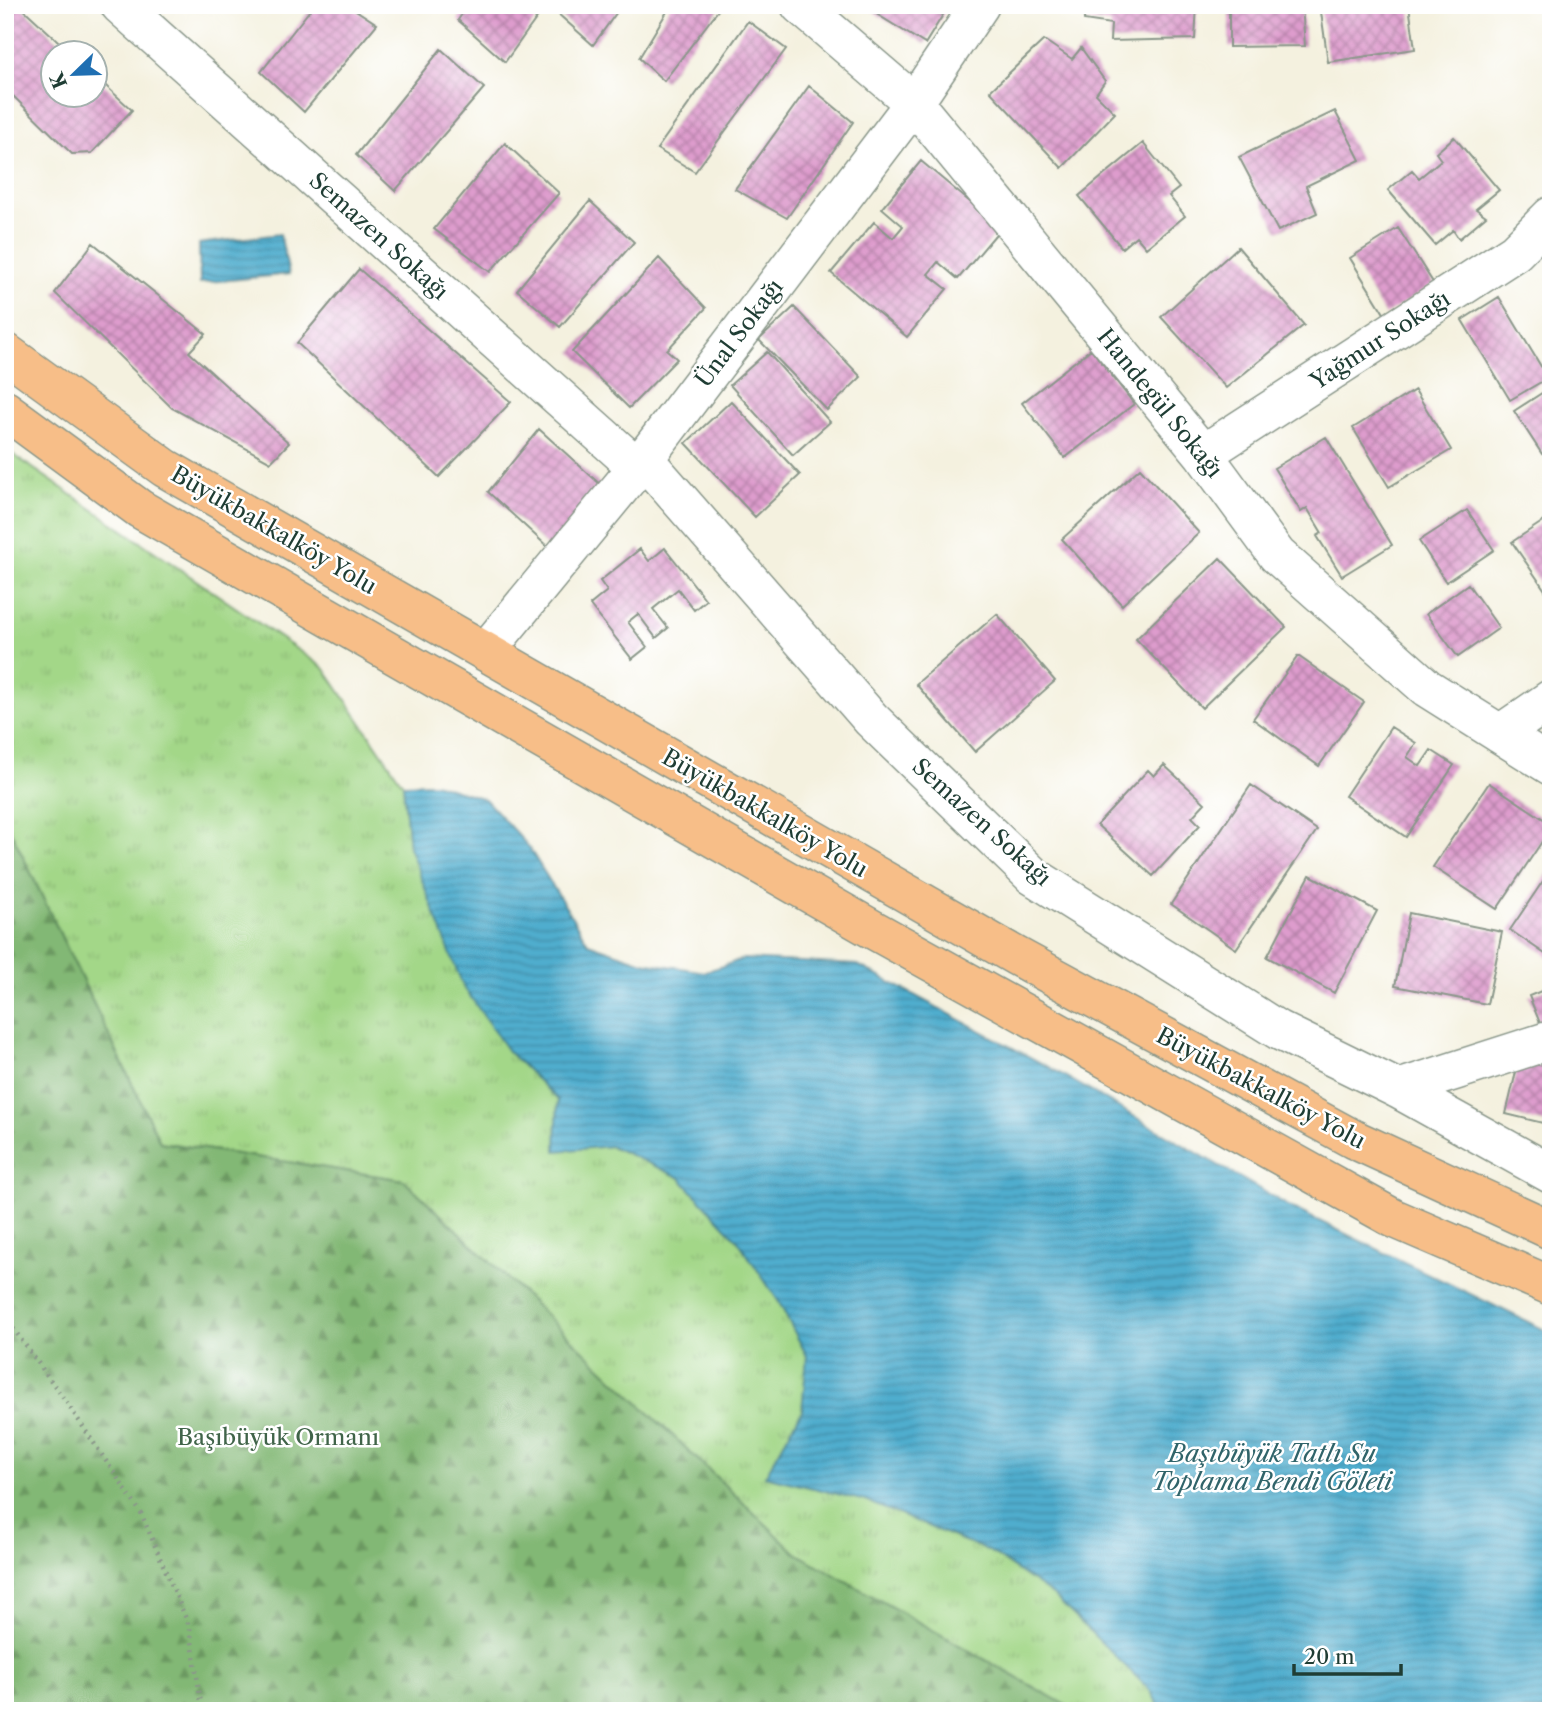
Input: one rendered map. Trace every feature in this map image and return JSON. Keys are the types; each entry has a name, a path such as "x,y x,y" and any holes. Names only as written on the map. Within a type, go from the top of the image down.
{"highway":[{"name":"Büyükbakkalköy Yolu","path":"5,352 165,468 1016,956 1353,1139 1551,1230"},
{"name":"Büyükbakkalköy Yolu","path":"5,410 140,509 872,929 1393,1218 1551,1286"}],"street":[{"name":"Semazen Sokağı","path":"120,5 640,463 871,719 1033,876 1278,1030 1398,1088 1551,1174"},
{"name":"Handegül Sokağı","path":"800,5 914,103 1203,454 1277,555 1427,688 1551,766"},
{"name":"Ünal Sokağı","path":"486,651 640,463 914,103 980,5"},
{"name":"Yağmur Sokağı","path":"1203,454 1515,252 1551,216"},
{"path":"1500,734 1551,699"},
{"path":"1398,1088 1551,1040"}],"path":[{"path":"5,1170 8,1176 5,1264"},
{"path":"5,1317 141,1513 190,1628 202,1711"}],"green space":[{"path":"5,449 324,668 403,784 409,847 508,1051 558,1100 556,1151 611,1146 679,1177 737,1239 779,1302 807,1356 802,1411 765,1476 866,1501 989,1551 1053,1595 1150,1690 1162,1711 1076,1711 796,1553 404,1180 160,1142 5,819"},
{"name":"Başıbüyük Ormanı","path":"5,819 160,1142 404,1180 796,1553 1076,1711 5,1711"}],"water":[{"path":"280,234 289,274 200,283 199,244"},
{"name":"Başıbüyük Tatlı Su Toplama Bendi Göleti","path":"434,783 485,799 528,846 588,943 643,962 705,972 743,959 858,965 1056,1071 1292,1208 1551,1333 1551,1711 1162,1711 1150,1690 1053,1595 989,1551 866,1501 765,1476 802,1411 807,1356 779,1302 737,1239 679,1177 611,1146 556,1151 558,1100 508,1051 463,986 409,847 403,784"}],"building":[{"path":"15,5 19,5 55,38 38,38 38,108 108,108 108,88 132,110 92,153 72,154 5,88 5,15"},
{"path":"314,5 348,5 377,24 304,112 261,72"},
{"path":"468,5 546,5 505,62 458,20"},
{"path":"561,5 622,5 593,45 556,12"},
{"path":"671,5 722,5 664,81 639,58"},
{"path":"862,5 949,5 925,44"},
{"path":"1085,5 1197,5 1195,39 1110,41 1111,24 1084,20"},
{"path":"1229,5 1302,5 1305,46 1229,47"},
{"path":"1320,5 1409,5 1415,49 1328,62"},
{"path":"748,21 786,49 695,172 657,149"},
{"path":"1044,40 1072,59 1081,48 1105,81 1096,94 1115,113 1062,168 990,91"},
{"path":"441,49 484,88 395,191 356,155"},
{"path":"809,86 853,122 787,218 735,189"},
{"path":"1335,111 1360,160 1306,186 1317,213 1278,231 1239,157"},
{"path":"1454,137 1499,190 1476,209 1486,216 1459,239 1453,230 1435,245 1388,190 1412,170 1419,178 1441,160 1436,153"},
{"path":"505,143 559,193 490,272 434,229"},
{"path":"1143,143 1179,188 1169,196 1185,216 1146,248 1136,236 1122,248 1079,196"},
{"path":"921,161 1001,228 958,279 938,262 928,274 947,289 907,337 831,273 874,222 893,238 903,226 882,208"},
{"path":"590,201 634,242 560,327 517,290"},
{"path":"1398,228 1434,284 1385,315 1350,258"},
{"path":"93,243 206,334 189,352 289,443 271,462 172,408 55,293"},
{"path":"1238,247 1304,325 1226,388 1161,317"},
{"path":"659,258 706,308 667,350 677,359 629,408 572,352"},
{"path":"359,269 511,402 439,477 297,343"},
{"path":"1499,297 1548,378 1510,400 1462,320"},
{"path":"794,307 861,377 827,410 759,340"},
{"path":"1091,349 1134,404 1065,458 1022,403"},
{"path":"767,352 830,422 793,455 730,385"},
{"path":"1551,387 1551,448 1542,454 1514,411"},
{"path":"1415,390 1451,450 1389,487 1353,428"},
{"path":"731,401 800,475 755,517 686,443"},
{"path":"539,429 601,485 549,548 488,492"},
{"path":"1326,437 1392,545 1342,576 1317,536 1322,533 1307,508 1301,512 1274,468"},
{"path":"1140,468 1199,533 1122,605 1062,539"},
{"path":"1467,510 1494,550 1446,582 1419,541"},
{"path":"1551,516 1551,599 1512,542"},
{"path":"665,548 706,600 694,610 678,589 653,609 668,628 656,638 638,614 628,622 647,647 632,659 590,605 607,591 600,581 640,549 649,561"},
{"path":"1220,558 1286,627 1202,708 1136,639"},
{"path":"1468,584 1499,628 1458,657 1426,614"},
{"path":"997,614 1055,681 975,752 916,684"},
{"path":"1298,656 1364,702 1319,766 1253,719"},
{"path":"1391,727 1416,743 1407,757 1420,766 1431,750 1454,765 1406,837 1345,796"},
{"path":"1164,765 1205,803 1192,817 1200,825 1153,876 1097,825 1148,770 1154,776"},
{"path":"1489,783 1551,824 1551,828 1497,909 1433,867"},
{"path":"1251,785 1317,830 1236,949 1171,904"},
{"path":"1551,869 1551,958 1510,930"},
{"path":"1310,875 1377,911 1334,993 1267,957"},
{"path":"1409,913 1502,932 1487,1004 1395,986"},
{"path":"1551,987 1551,1030 1544,1033 1529,996"},
{"path":"1519,1059 1551,1067 1551,1125 1506,1114"}]}
